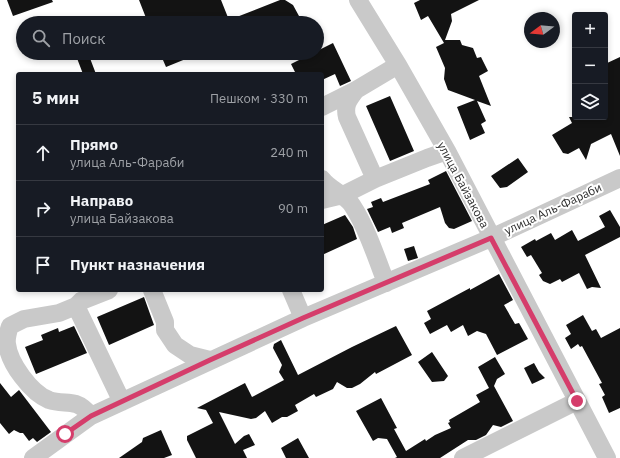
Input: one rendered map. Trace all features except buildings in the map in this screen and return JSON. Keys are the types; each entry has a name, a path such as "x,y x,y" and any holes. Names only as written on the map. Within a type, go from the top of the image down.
{"street":[{"name":"улица Байзакова","path":"358,0 398,65 447,151 607,458"},
{"path":"324,106 356,90 398,65"},
{"path":"356,90 347,102 345,110 375,179"},
{"path":"324,200 343,195 375,179 447,151"},
{"name":"улица Аль-Фараби","path":"33,458 91,416 303,318 491,238 620,178"},
{"path":"324,181 343,195 352,204 361,221 386,283"},
{"path":"91,416 84,408 76,404 60,403 40,396 26,382 16,368 9,353 7,345 8,332 10,326 24,319 59,313 76,306 81,301 104,292"},
{"path":"153,292 165,322 165,330 175,345 190,354 210,360"},
{"path":"292,292 303,318"},
{"path":"76,306 122,402"},
{"path":"463,458 577,401"}],"route":[{"path":"65,434 91,416 210,360 303,318 491,238 577,401"}]}
